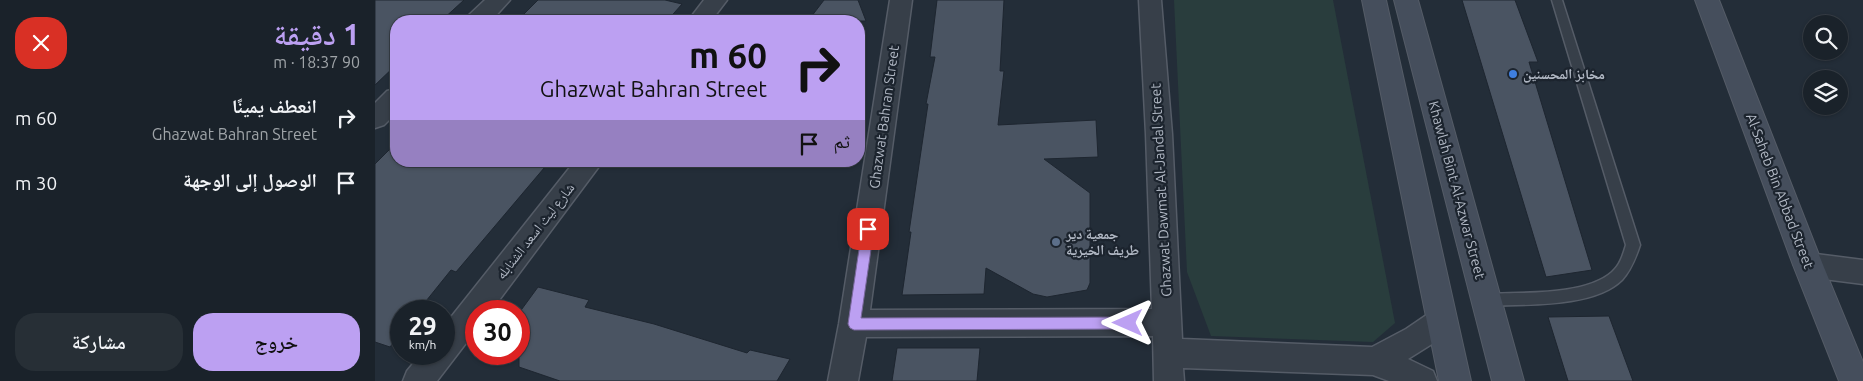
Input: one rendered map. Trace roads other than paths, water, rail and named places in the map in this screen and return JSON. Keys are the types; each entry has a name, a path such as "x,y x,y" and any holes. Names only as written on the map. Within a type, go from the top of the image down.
{"street":[{"path":"483,15 499,0"},
{"path":"704,15 716,0"},
{"name":"Ghazwat Bahran Street","path":"843,381 854,324 901,0"},
{"name":"Ghazwat Dawmat Al-Jandal Street","path":"1150,0 1159,134 1169,367"},
{"path":"1374,0 1455,381"},
{"name":"Khawlah Bint Al-Azwar Street","path":"1406,0 1508,381"},
{"name":"Al-Saheb Bin Abbad Street","path":"1707,0 1808,265 1855,381"},
{"path":"375,118 390,104"},
{"name":"شارع ليث اسعد الشنابله","path":"455,334 585,167"},
{"path":"1808,265 1863,272"},
{"path":"854,324 1167,322"},
{"path":"1373,361 1420,338 1441,322"},
{"path":"1169,367 1373,361 1404,372 1422,381"},
{"path":"418,381 431,365"}],"lane":[{"path":"1487,300 1578,294 1612,281 1628,262 1633,245 1557,0"}],"place":[{"name":"مخابز المحسنين","path":"1513,74"},
{"name":"جمعية دير طريف الخيرية","path":"1056,242"}]}
